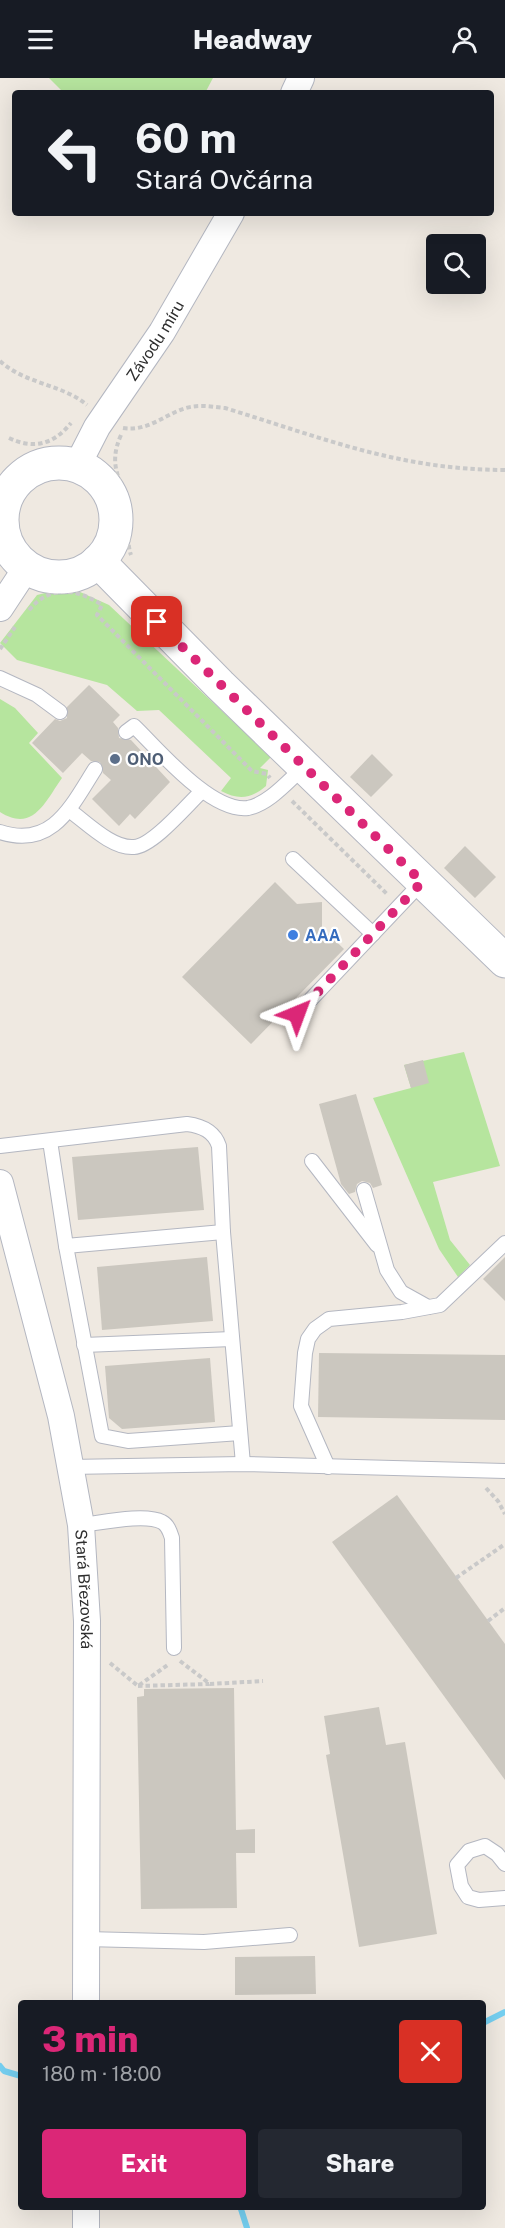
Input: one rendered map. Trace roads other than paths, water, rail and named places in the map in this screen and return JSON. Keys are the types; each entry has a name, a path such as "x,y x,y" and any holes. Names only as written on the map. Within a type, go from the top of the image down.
{"main road":[{"path":"47,464 77,466 102,483 114,504 114,535 106,552 84,571 67,576 43,574 27,567 10,549 2,526 8,474 31,470 47,464"},
{"path":"98,561 303,767 505,961"}],"street":[{"name":"Závodu míru","path":"77,466 113,424 162,332 229,216"},
{"path":"0,608 27,567"},
{"name":"Stará Březovská","path":"0,1183 62,1416 69,1467 81,1525 87,1654 86,2000"},
{"path":"86,2210 86,2228"}],"lane":[{"path":"0,678 37,695 60,712"},
{"path":"126,732 134,726 202,791 226,804 248,808 269,798 303,767"},
{"path":"0,832 16,837 33,836 45,832 69,810 95,769"},
{"path":"69,810 113,842 133,848 149,842 202,791"},
{"path":"293,860 373,934"},
{"path":"297,1014 422,882"},
{"path":"0,1146 187,1124 199,1126 216,1137 219,1146 223,1232 243,1464"},
{"path":"50,1141 66,1246 102,1436 128,1440 240,1433"},
{"path":"312,1161 382,1252"},
{"path":"364,1190 387,1270 401,1292 428,1307"},
{"path":"66,1246 223,1232"},
{"path":"328,1467 301,1406 308,1339 315,1329 329,1318 440,1305 505,1243"},
{"path":"84,1345 232,1339"},
{"path":"69,1467 243,1464 503,1474"},
{"path":"81,1525 149,1520 162,1522 169,1529 172,1538 174,1648"},
{"path":"505,1864 497,1854 484,1846 468,1851 457,1864 461,1886 468,1897 479,1900 505,1898"},
{"path":"86,1939 204,1942 290,1935"}],"waterway":[{"path":"486,2022 505,2012"},
{"path":"0,2066 4,2071 18,2075"},
{"path":"241,2210 247,2228"}],"place":[{"name":"ONO","path":"115,759"},
{"name":"AAA","path":"293,935"}]}
